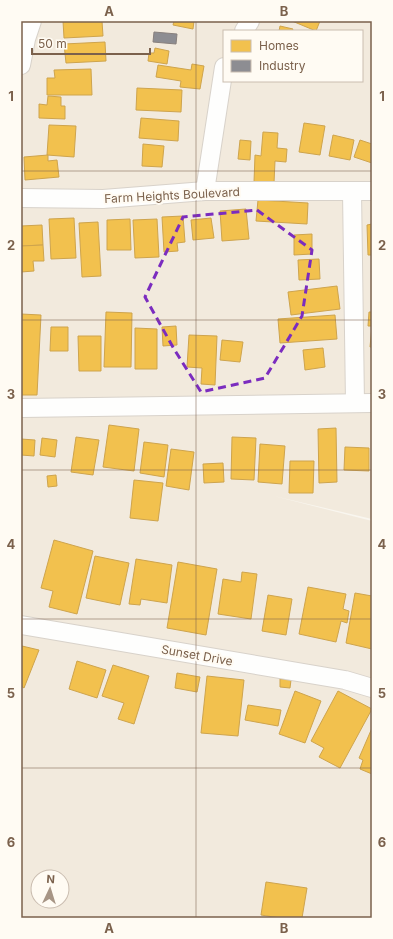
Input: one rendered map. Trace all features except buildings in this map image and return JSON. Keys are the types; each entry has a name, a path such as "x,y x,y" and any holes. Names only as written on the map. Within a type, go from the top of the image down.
{"street":[{"path":"21,65 26,39 32,21"},
{"path":"245,30 250,21"},
{"path":"205,191 223,74"},
{"name":"Farm Heights Boulevard","path":"21,198 103,199 205,191 372,191"},
{"path":"21,408 364,403 352,191"},
{"name":"Sunset Drive","path":"21,625 345,680 372,688"}],"highlighted area":[{"path":"257,210 312,250 302,316 265,378 201,392 174,349 145,297 183,217"}],"shaded area":[{"path":"21,21 372,21 372,519 274,496 372,521 372,918 21,918"}]}
